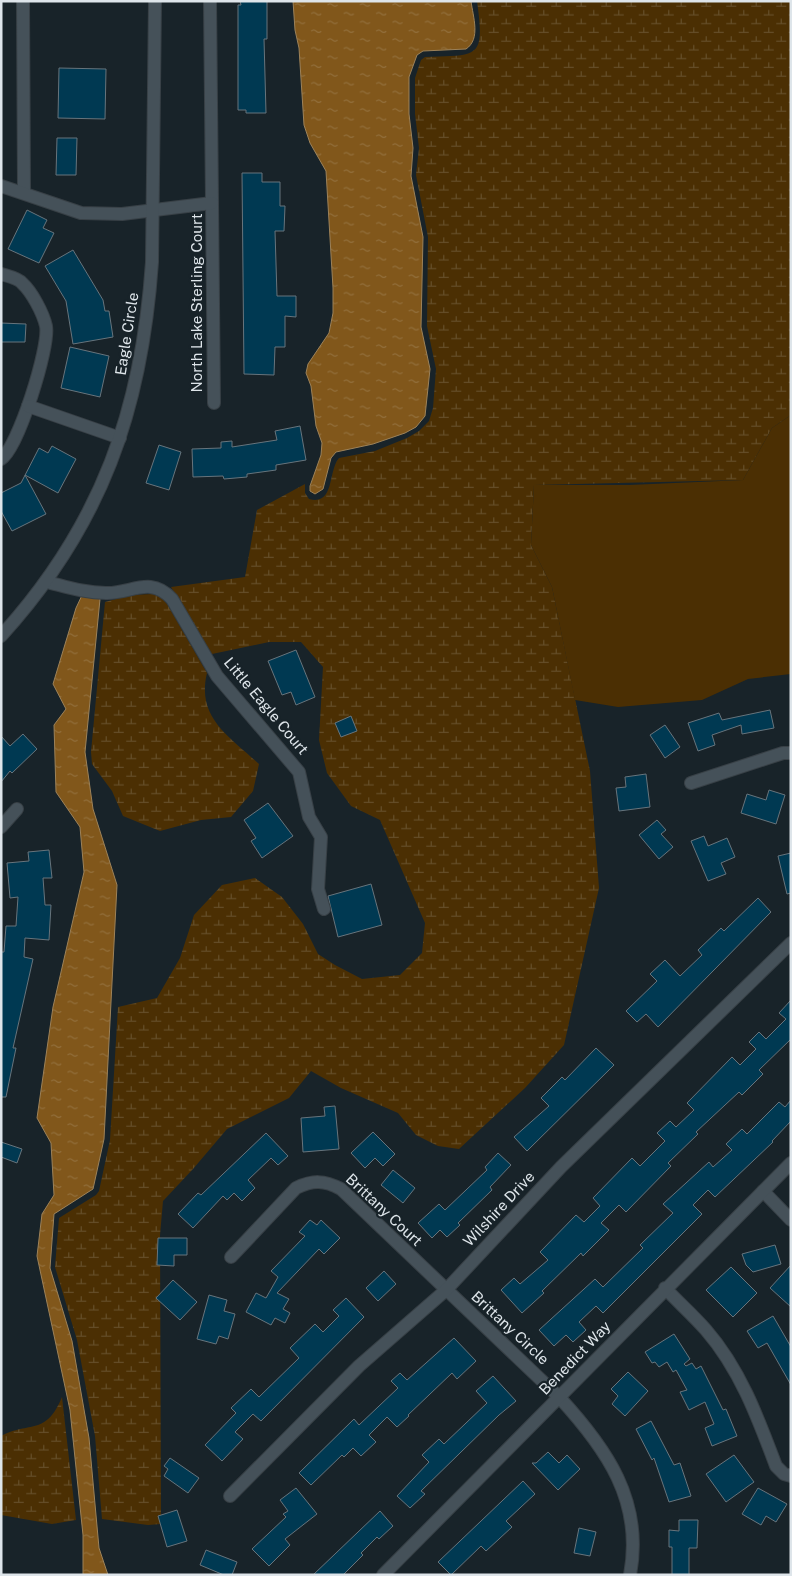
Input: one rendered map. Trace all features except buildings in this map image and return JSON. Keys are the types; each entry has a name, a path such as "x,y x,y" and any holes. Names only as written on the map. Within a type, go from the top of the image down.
{"street":[{"path":"22,1 24,192"},
{"name":"Eagle Circle","path":"1,636 47,582 83,525 120,438 136,383 144,339 152,262 155,1"},
{"name":"North Lake Sterling Court","path":"210,1 214,403"},
{"path":"1,186 24,192 81,213 122,214 212,203"},
{"path":"1,274 22,282 39,308 46,327 40,372 19,428 1,459"},
{"path":"28,406 120,438"},
{"name":"Little Eagle Court","path":"47,582 75,590 108,593 130,588 153,587 164,590 172,599 217,676 299,772 309,816 321,837 318,889 324,909"},
{"path":"690,783 791,753"},
{"path":"1,827 17,809"},
{"name":"Wilshire Drive","path":"230,1496 359,1366 446,1290 561,1167 791,943"},
{"name":"Benedict Way","path":"382,1575 791,1163"},
{"name":"Brittany Court","path":"230,1257 296,1188 311,1181 328,1182 341,1189 446,1290"},
{"path":"762,1191 791,1220"},
{"path":"665,1288 705,1330 722,1352 750,1400 776,1466 784,1474 791,1476"},
{"name":"Brittany Circle","path":"446,1290 559,1397 590,1430 608,1458 620,1483 628,1507 631,1526 630,1575"}],"green space":[{"path":"477,1 791,1 791,415 772,428 743,480 534,485 531,545 552,587 590,771 599,888 564,1045 525,1088 459,1149 438,1146 416,1135 398,1113 341,1088 311,1071 289,1098 227,1129 163,1201 160,1235 161,1524 148,1525 102,1519 95,1436 77,1340 55,1267 59,1218 96,1195 99,1191 110,1140 118,1007 157,998 180,958 194,915 222,885 255,878 282,897 303,924 318,954 362,979 400,975 422,953 425,923 380,820 351,806 327,773 319,740 323,667 301,642 269,642 212,654 171,587 245,577 257,510 305,484 305,493 309,499 317,500 323,497 330,486 333,470 339,458 375,451 407,438 419,431 429,421 433,408 436,369 427,326 428,237 416,175 419,148 415,114 415,78 421,60 425,57 457,56 474,50 478,44 480,34"},
{"path":"791,415 791,674 748,679 702,700 618,707 575,700 552,587 531,545 534,485 629,485 743,480 772,428"},
{"path":"153,594 160,596 167,604 207,673 206,702 211,714 227,735 259,764 253,791 231,817 201,820 160,831 123,816 112,791 92,764 91,752 105,602 131,595"},
{"path":"62,1397 76,1520 52,1524 1,1515 1,1436 43,1423 56,1409"}],"water":[{"path":"293,1 471,1 475,27 475,34 471,45 466,49 423,51 417,55 409,77 409,114 413,148 411,176 423,237 421,327 430,369 425,416 416,427 405,433 373,444 336,452 331,458 323,489 315,494 310,491 310,486 321,455 322,443 316,426 311,386 306,373 308,364 329,333 333,313 333,288 326,171 310,143 304,125 299,48 295,30"},
{"path":"84,591 100,599 85,752 93,809 117,885 104,1139 93,1189 54,1214 50,1268 72,1341 89,1438 99,1548 108,1575 83,1575 83,1535 70,1410 37,1256 42,1214 54,1195 51,1143 37,1118 53,1007 84,872 80,827 56,792 54,725 66,709 53,684 76,608"}]}
